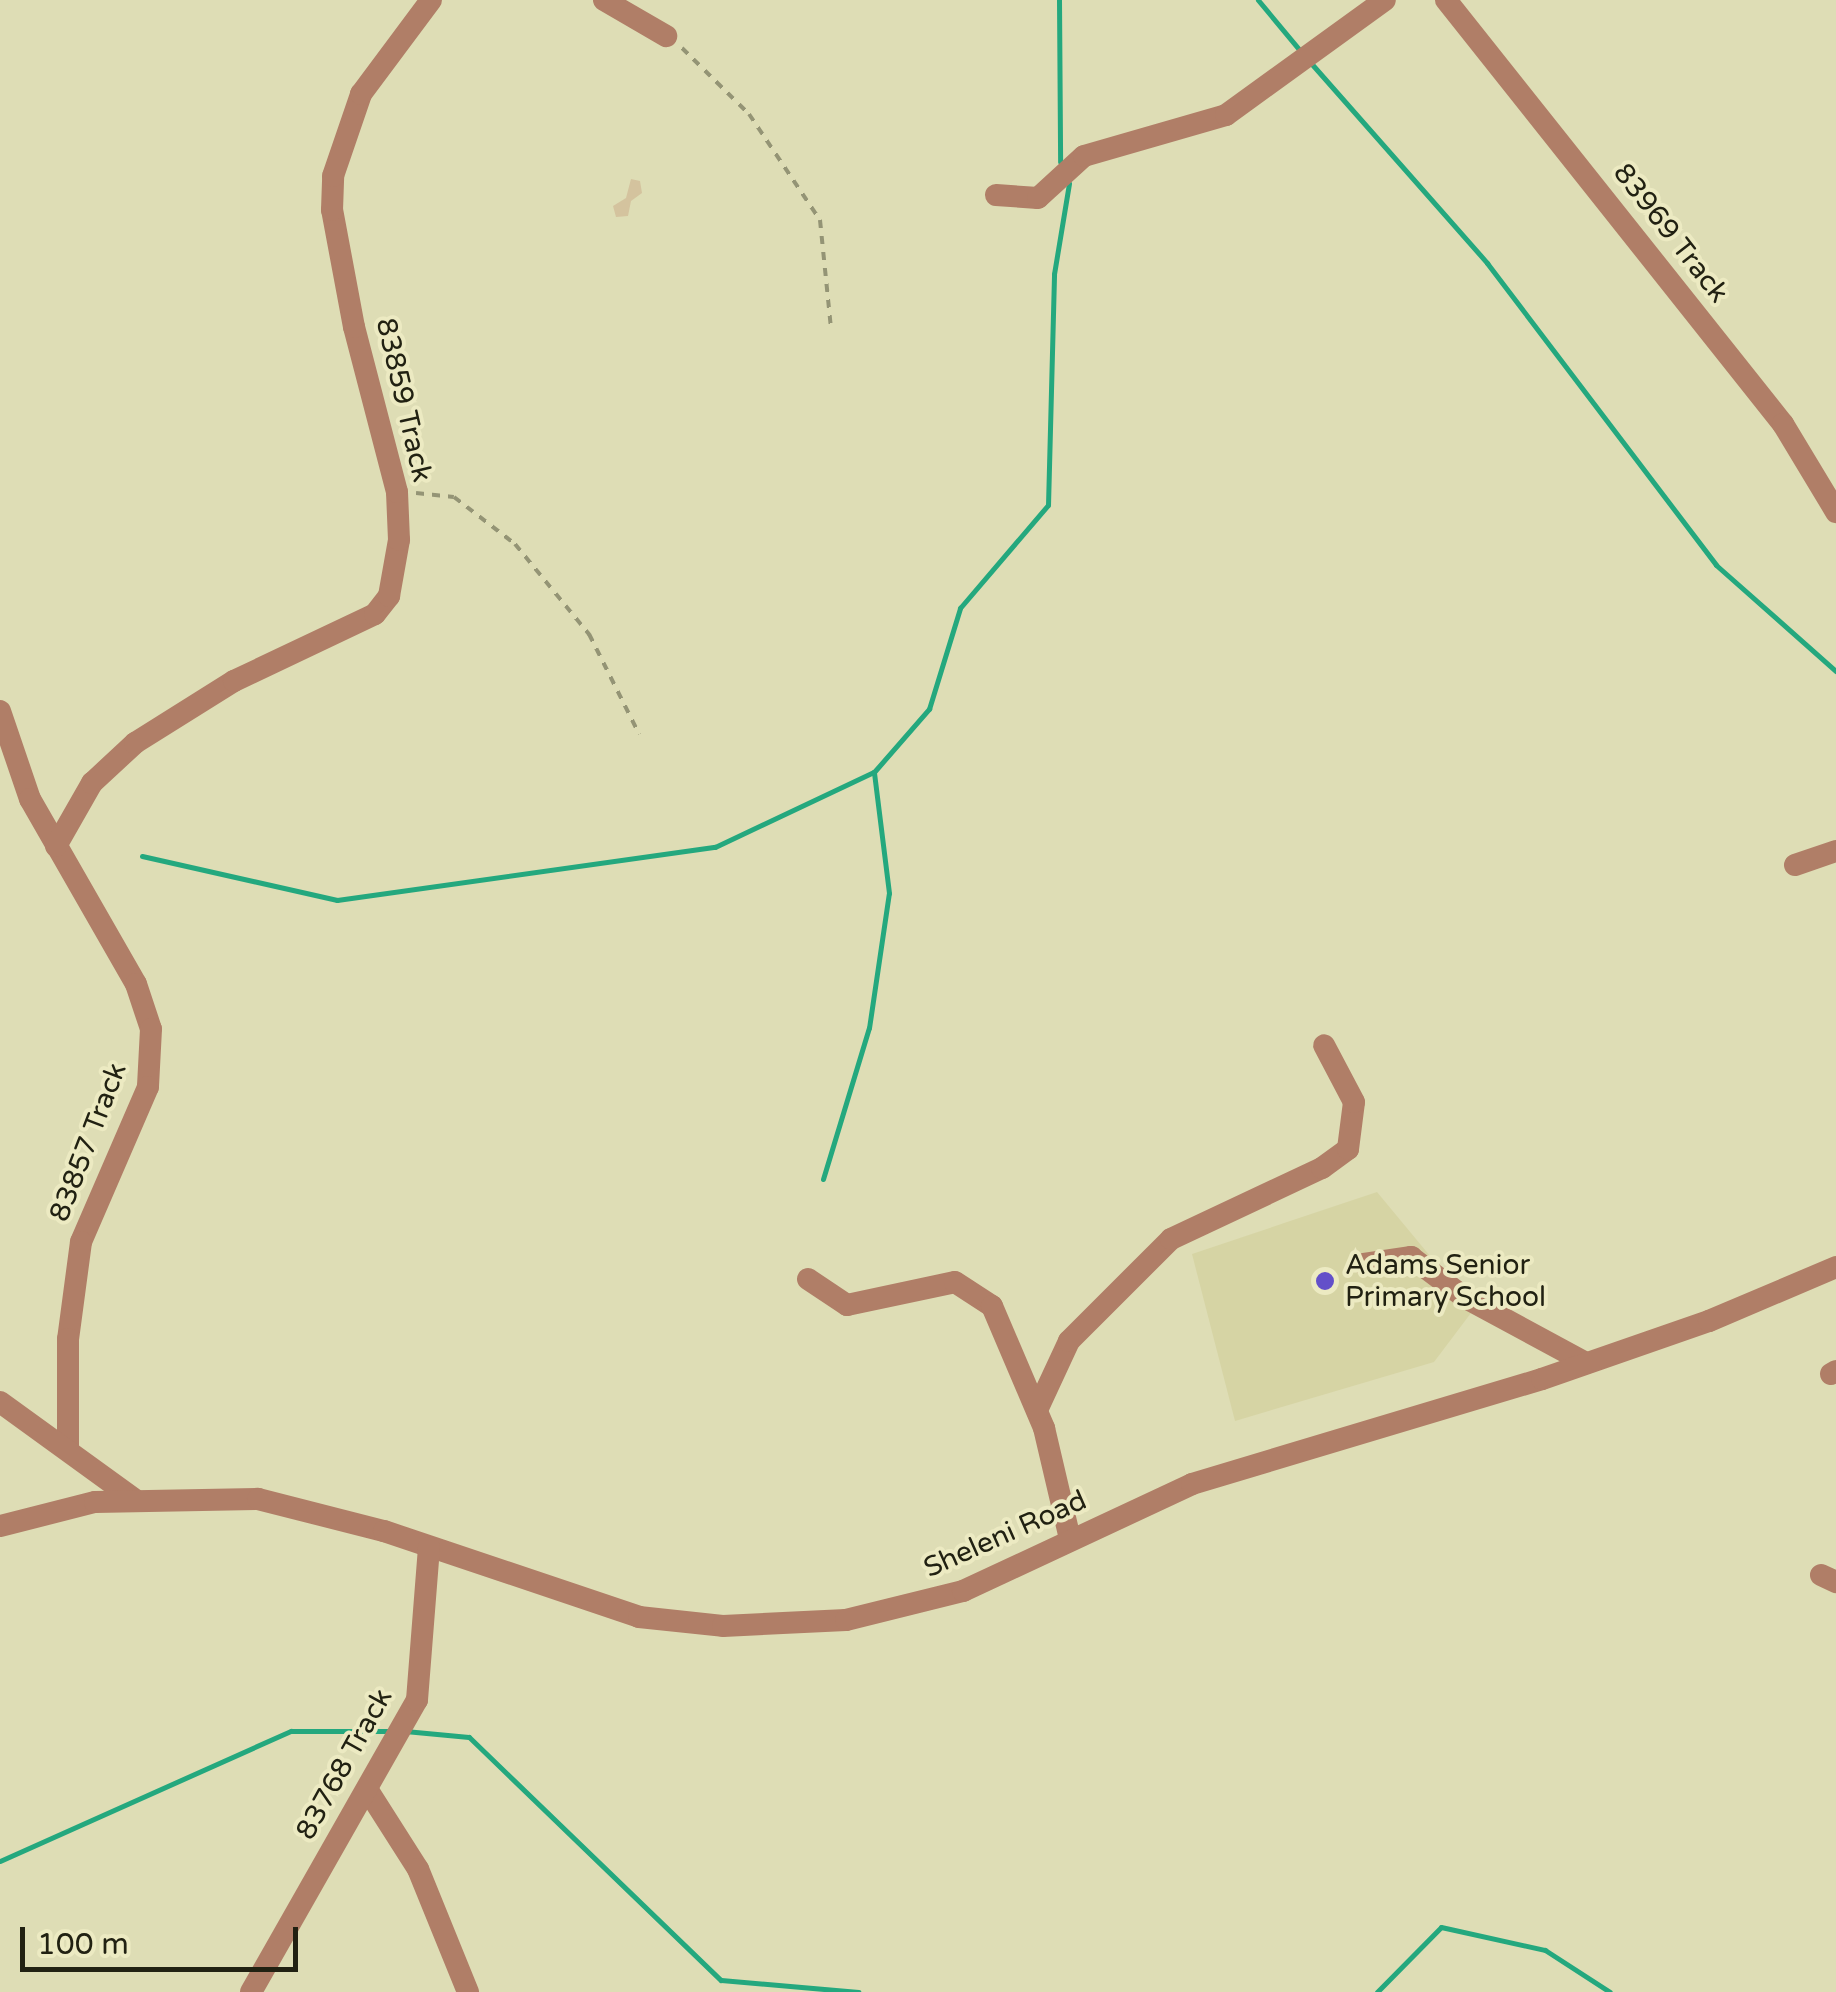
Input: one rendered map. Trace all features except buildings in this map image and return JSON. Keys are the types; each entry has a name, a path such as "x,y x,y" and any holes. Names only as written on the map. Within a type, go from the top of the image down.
{"street":[{"name":"83859 Track","path":"56,846 92,783 135,743 234,681 382,608 395,578 397,492 354,327 332,210 333,176 361,94 431,0"},
{"path":"604,0 666,36"},
{"path":"996,195 1038,198 1084,156 1226,115 1385,0"},
{"name":"83969 Track","path":"1446,0 1783,424 1836,512"},
{"name":"83857 Track","path":"0,711 30,799 136,984 151,1029 148,1087 82,1242 68,1339 68,1449"},
{"path":"1795,866 1836,851"},
{"path":"1037,1410 1069,1341 1172,1239 1340,1158 1354,1137 1354,1102 1324,1045"},
{"path":"1364,1264 1411,1256 1464,1297 1586,1364"},
{"name":"Sheleni Road","path":"0,1526 63,1508 134,1499 258,1499 429,1547 585,1603 724,1626 846,1620 908,1609 963,1592 1070,1539 1252,1463 1586,1364 1836,1267"},
{"path":"808,1279 838,1302 860,1306 936,1283 974,1290 992,1306 1037,1410 1070,1539"},
{"path":"0,1402 134,1499"},
{"name":"83768 Track","path":"247,1990 417,1700 429,1547"},
{"path":"367,1788 418,1868 468,1992"}],"path":[{"path":"666,36 750,114 792,169 820,220 831,328"},
{"path":"397,492 454,497 515,544 588,634 638,734"}],"shaded area":[{"name":"Adams Senior Primary School","path":"1377,1192 1474,1309 1434,1362 1235,1421 1192,1254"}],"waterway":[{"path":"1059,0 1060,162"},
{"path":"1258,0 1303,54"},
{"path":"1310,62 1487,263 1716,565 1836,671"},
{"path":"142,856 337,900 715,847 874,772 929,709 960,608 1048,505 1054,274 1069,183"},
{"path":"823,1179 869,1028 889,893 874,772"},
{"path":"0,1861 291,1731 389,1731"},
{"path":"405,1731 469,1737 721,1980 858,1992"},
{"path":"1377,1992 1441,1927 1545,1950 1610,1992"}],"place":[{"name":"Adams Senior Primary School","path":"1325,1281"}]}
